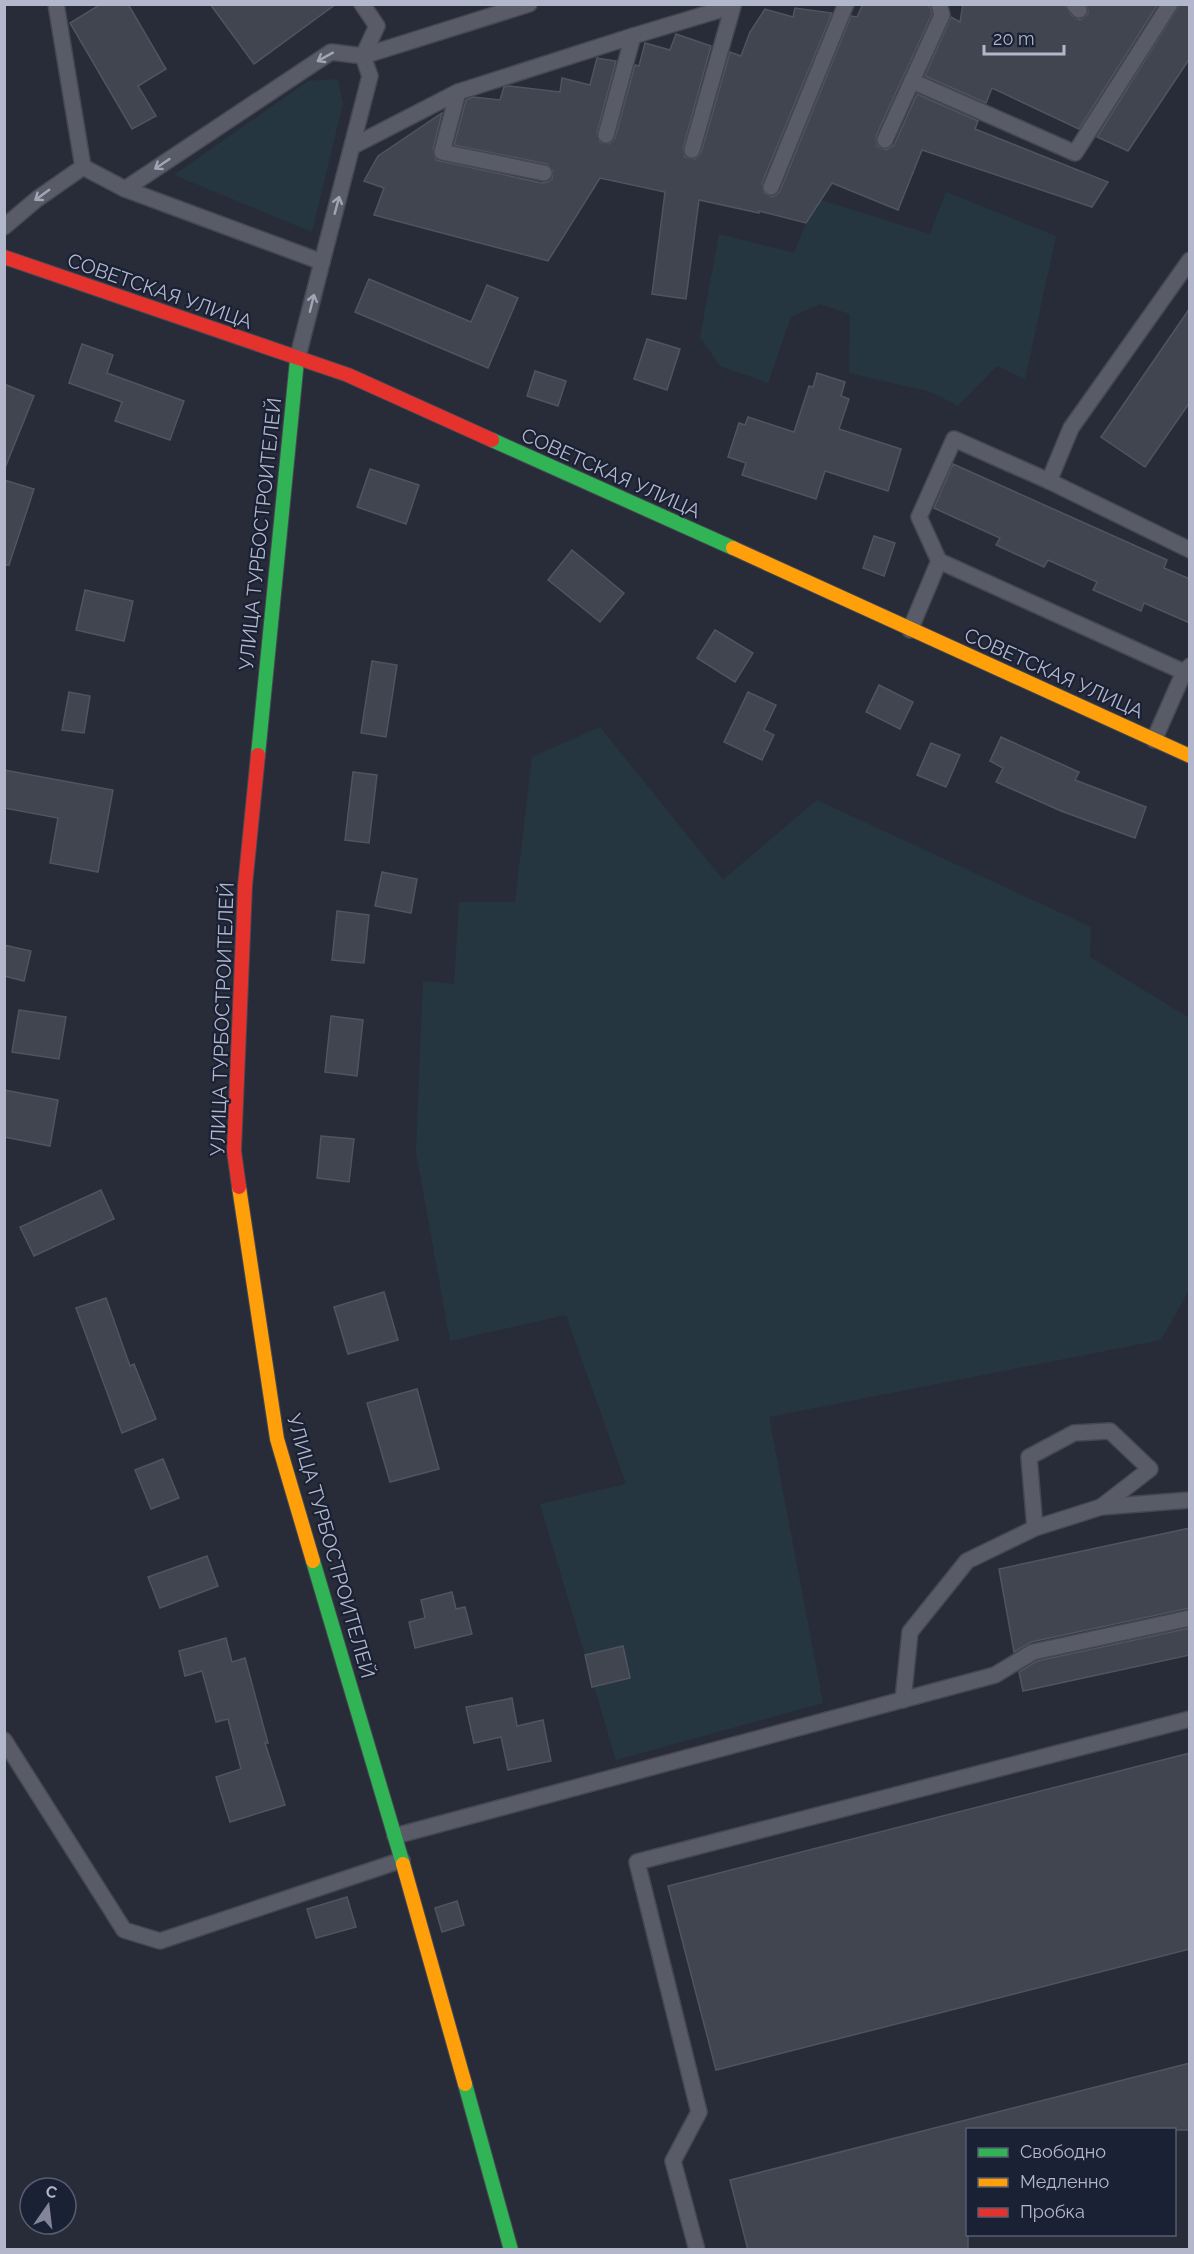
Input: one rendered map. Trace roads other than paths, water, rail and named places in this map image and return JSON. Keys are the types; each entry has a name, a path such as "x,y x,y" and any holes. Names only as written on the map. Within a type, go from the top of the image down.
{"street":[{"name":"СОВЕТСКАЯ УЛИЦА","path":"4,257 297,360 348,375 910,630 1062,696 1190,756"},
{"name":"УЛИЦА ТУРБОСТРОИТЕЛЕЙ","path":"297,360 245,886 234,1151 277,1439 402,1860 511,2250"}],"lane":[{"path":"56,4 83,167"},
{"path":"297,360 370,76 363,56 377,26 362,4"},
{"path":"125,189 331,52 363,56 529,4"},
{"path":"771,187 846,4"},
{"path":"885,140 942,15 939,4"},
{"path":"912,81 1075,153 1170,4"},
{"path":"353,146 458,92 738,5"},
{"path":"692,150 738,5"},
{"path":"606,135 633,36"},
{"path":"458,92 442,152 544,173"},
{"path":"83,167 125,189 322,262"},
{"path":"4,227 37,198 83,167"},
{"path":"1049,481 1071,428 1190,260"},
{"path":"1154,740 1187,669 939,561 919,517 954,439 1049,481 1190,550"},
{"path":"910,630 939,561"},
{"path":"1035,1528 1029,1457 1074,1433 1110,1431 1150,1469 1101,1507"},
{"path":"903,1700 910,1632 967,1561 1035,1528 1101,1507 1190,1500"},
{"path":"395,1836 995,1675 1033,1652 1190,1618"},
{"path":"697,2250 674,2161 699,2112 638,1862 1190,1719"},
{"path":"4,1740 124,1930 133,1933 160,1941 402,1860"}]}
